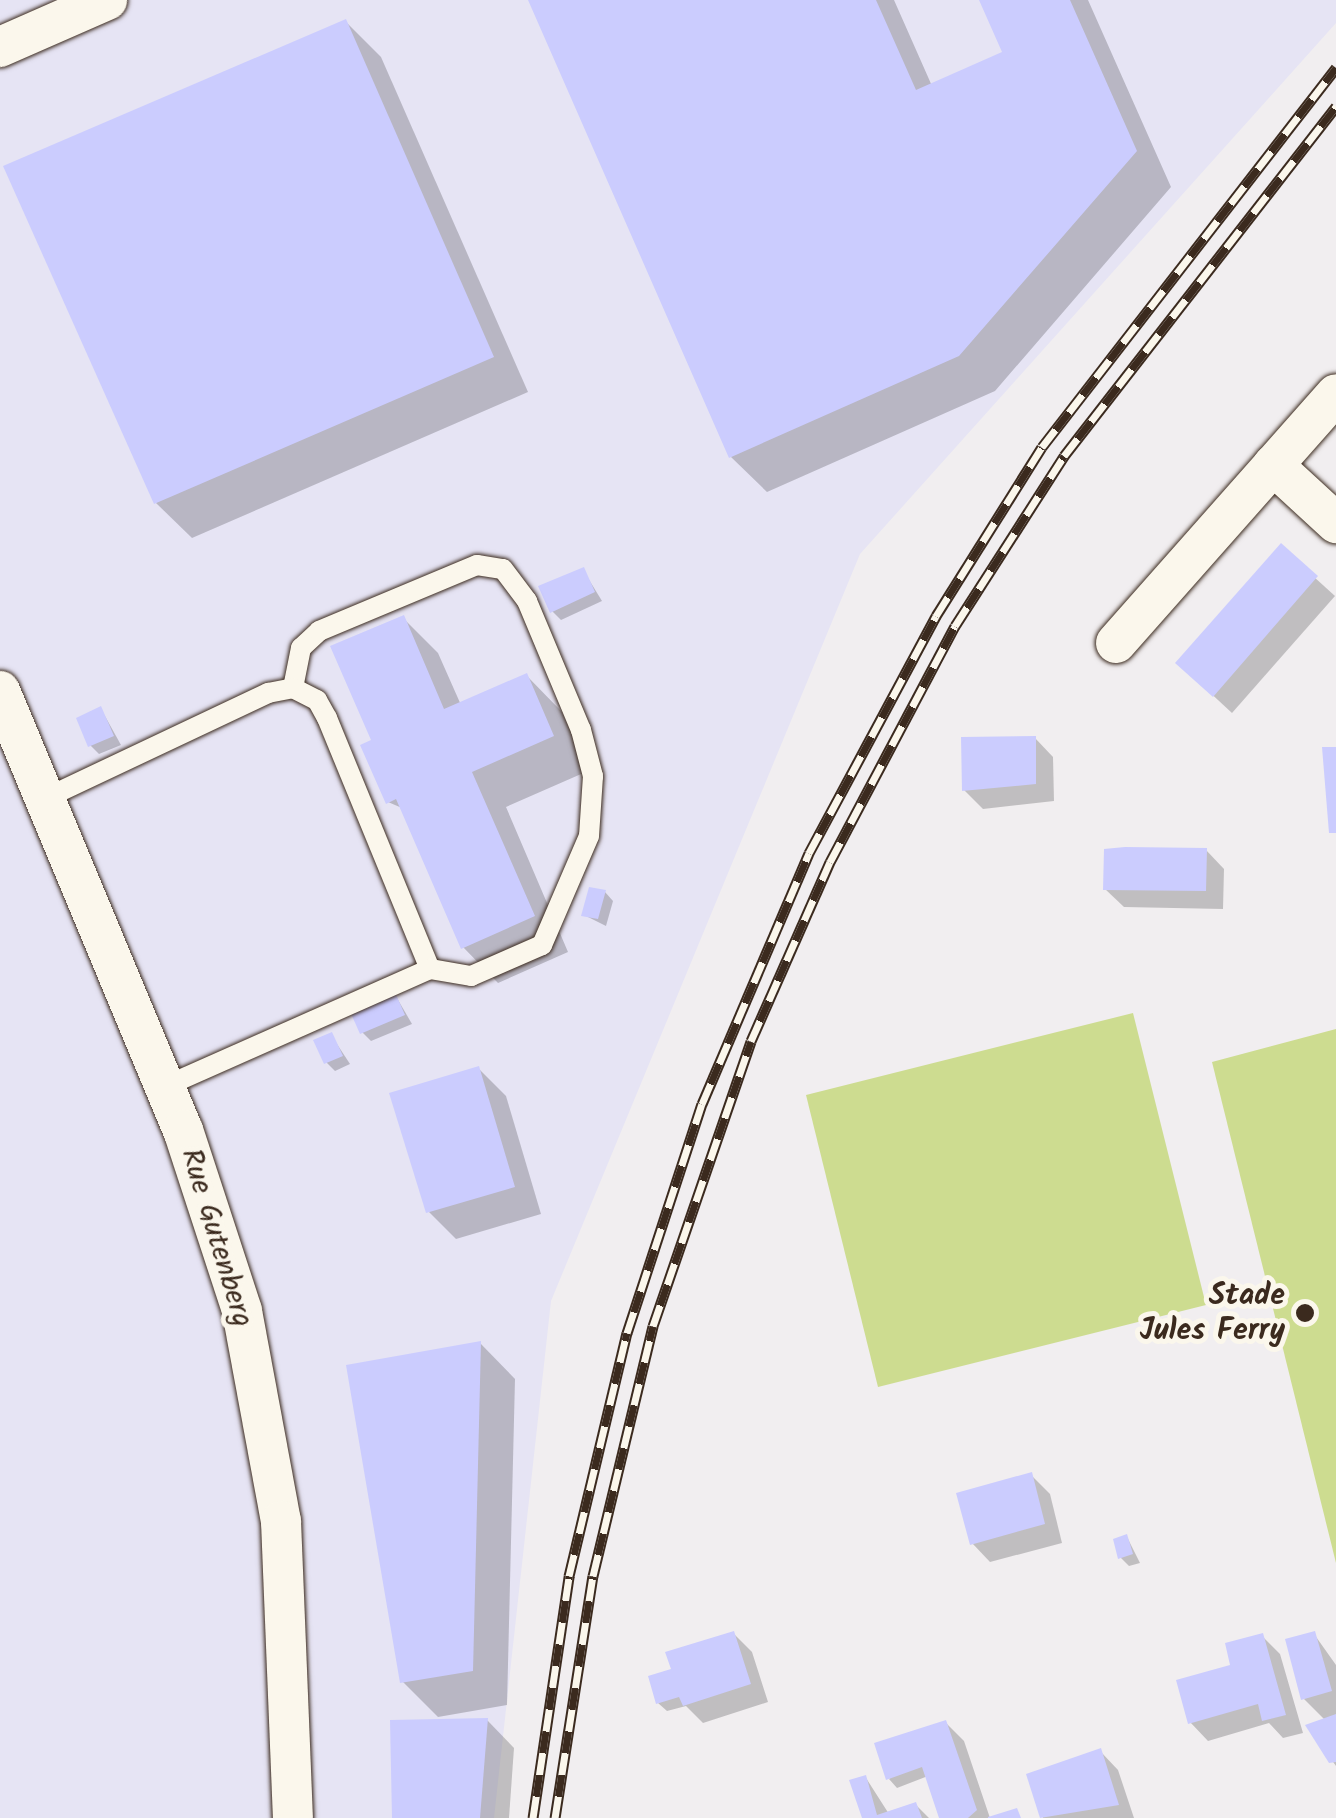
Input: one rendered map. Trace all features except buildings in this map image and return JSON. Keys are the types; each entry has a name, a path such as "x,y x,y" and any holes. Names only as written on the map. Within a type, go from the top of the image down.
{"street":[{"path":"0,47 107,0"},
{"path":"1116,642 1336,394"},
{"path":"1273,466 1336,523"},
{"name":"Rue Gutenberg","path":"0,691 166,1086 242,1312 277,1502 294,1818"}],"lane":[{"path":"166,1086 430,969 471,976 542,946 589,836 593,776 581,730 527,601 503,570 477,565 319,631 301,648 293,688"},
{"path":"46,798 293,688"},
{"path":"293,688 317,700 327,718 430,969"}],"shaded area":[{"path":"0,0 1336,0 1336,23 860,554 551,1301 494,1818 0,1818"}],"green space":[{"path":"1133,1013 1206,1305 878,1387 806,1095"},
{"name":"Stade Jules Ferry","path":"1336,1029 1336,1563 1212,1062"}],"railway":[{"path":"533,1818 569,1576 627,1333 702,1104 809,853 936,616 1042,447 1336,68"},
{"path":"555,1818 593,1576 653,1326 751,1041 830,862 955,626 1064,456 1336,106"}],"place":[{"name":"Stade Jules Ferry","path":"1305,1313"}]}
